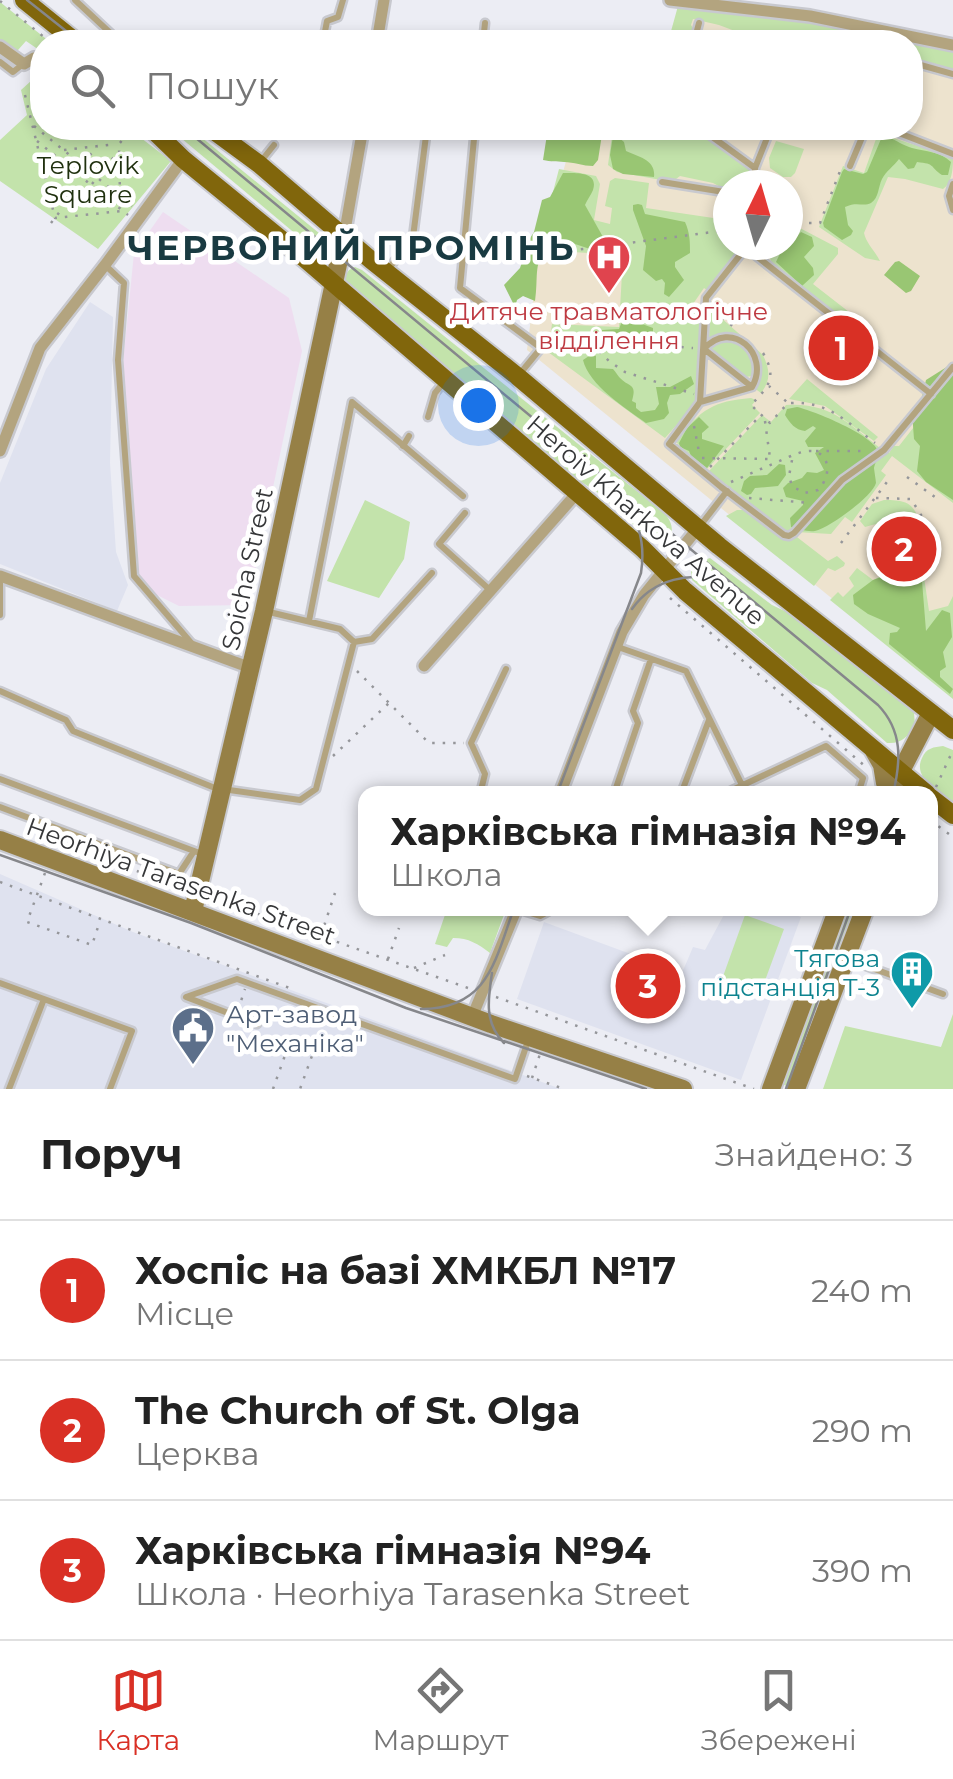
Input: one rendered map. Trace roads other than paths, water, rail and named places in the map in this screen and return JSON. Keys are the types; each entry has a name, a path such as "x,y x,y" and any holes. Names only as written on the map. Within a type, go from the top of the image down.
{"main road":[{"path":"24,0 61,30"},
{"name":"Heroiv Kharkova Avenue","path":"164,140 643,549 686,591 921,786"},
{"name":"Heroiv Kharkova Avenue","path":"226,140 698,528 953,730"},
{"name":"Soicha Street","path":"194,911 201,854 224,790 344,236"},
{"path":"902,786 901,772 931,713"},
{"path":"871,746 882,764 881,784"},
{"path":"881,784 901,772"},
{"name":"Heorhiya Tarasenka Street","path":"0,840 536,1042 683,1089"},
{"path":"772,1089 835,916"},
{"path":"796,1089 862,916"}],"street":[{"path":"379,30 384,0"},
{"path":"670,0 810,16 857,30"},
{"path":"810,16 815,0"},
{"path":"923,41 953,45"},
{"path":"0,47 24,64 30,60"},
{"path":"344,236 361,140"},
{"path":"0,451 40,348 183,158"},
{"path":"424,666 577,493"},
{"path":"563,786 615,646 637,604 698,528"},
{"path":"0,579 251,668"},
{"path":"472,1016 514,916"}],"lane":[{"path":"75,0 107,30"},
{"path":"325,30 327,21 338,17 343,0"},
{"path":"697,30 699,23"},
{"path":"484,30 485,24"},
{"path":"0,62 13,72 24,64"},
{"path":"923,66 953,74"},
{"path":"413,237 426,140"},
{"path":"474,140 460,288 542,348 517,376"},
{"path":"716,140 755,168 766,140"},
{"path":"847,162 859,140"},
{"path":"917,140 953,154"},
{"path":"259,164 274,146"},
{"path":"662,182 713,190"},
{"path":"953,184 949,196 953,210"},
{"path":"386,272 399,255"},
{"path":"736,260 706,298 700,399 669,444 784,535 789,536 848,474 884,450 953,367"},
{"path":"764,260 931,394"},
{"path":"105,265 124,283 118,360 134,576 197,650"},
{"path":"704,349 710,342 725,337 745,343 758,368 752,387"},
{"path":"704,349 752,387"},
{"path":"428,417 435,393 446,380"},
{"path":"700,399 752,387"},
{"path":"309,621 352,402 462,496"},
{"path":"403,446 410,436"},
{"path":"698,528 727,491"},
{"path":"465,514 439,544 490,591"},
{"path":"354,642 372,639 432,573"},
{"path":"0,579 0,615"},
{"path":"264,611 340,628 354,642"},
{"path":"0,691 66,720 74,731 224,790 300,800 316,789 354,642"},
{"path":"615,646 686,672 742,785 826,746 863,778 860,786"},
{"path":"617,786 638,722 633,711 650,659"},
{"path":"482,786 485,774 471,743 506,669"},
{"path":"684,786 709,720"},
{"path":"0,779 201,854 179,874 0,807"},
{"path":"846,958 943,994"},
{"path":"254,1027 186,997 236,979 514,1080 536,1042"},
{"path":"0,983 132,1031 110,1089"},
{"path":"9,1089 44,999"}],"tram line":[{"path":"27,0 65,30"},
{"path":"198,140 878,705 896,736 895,786"},
{"path":"560,786 641,573 640,536 624,502"},
{"path":"632,609 651,590 674,580 699,577 725,583"},
{"path":"0,855 191,923 406,1008 646,1089"},
{"path":"421,1009 443,1007 475,991 494,963 511,916"},
{"path":"786,1089 848,916"},
{"path":"492,973 490,1019 504,1043"}],"place":[{"name":"Дитяче травматологічне відділення","path":"609,295"},
{"name":"Хоспіс на базі ХМКБЛ №17","path":"841,348"},
{"name":"The Church of St. Olga","path":"904,549"},
{"name":"Харківська гімназія №94","path":"648,986"},
{"name":"Тягова підстанція Т-3","path":"912,1010"},
{"name":"Арт-завод \"Механіка\"","path":"193,1066"}],"district":[{"name":"ЧЕРВОНИЙ ПРОМІНЬ","path":"352,248"}],"park label":[{"name":"Teplovik Square","path":"88,180"}]}
